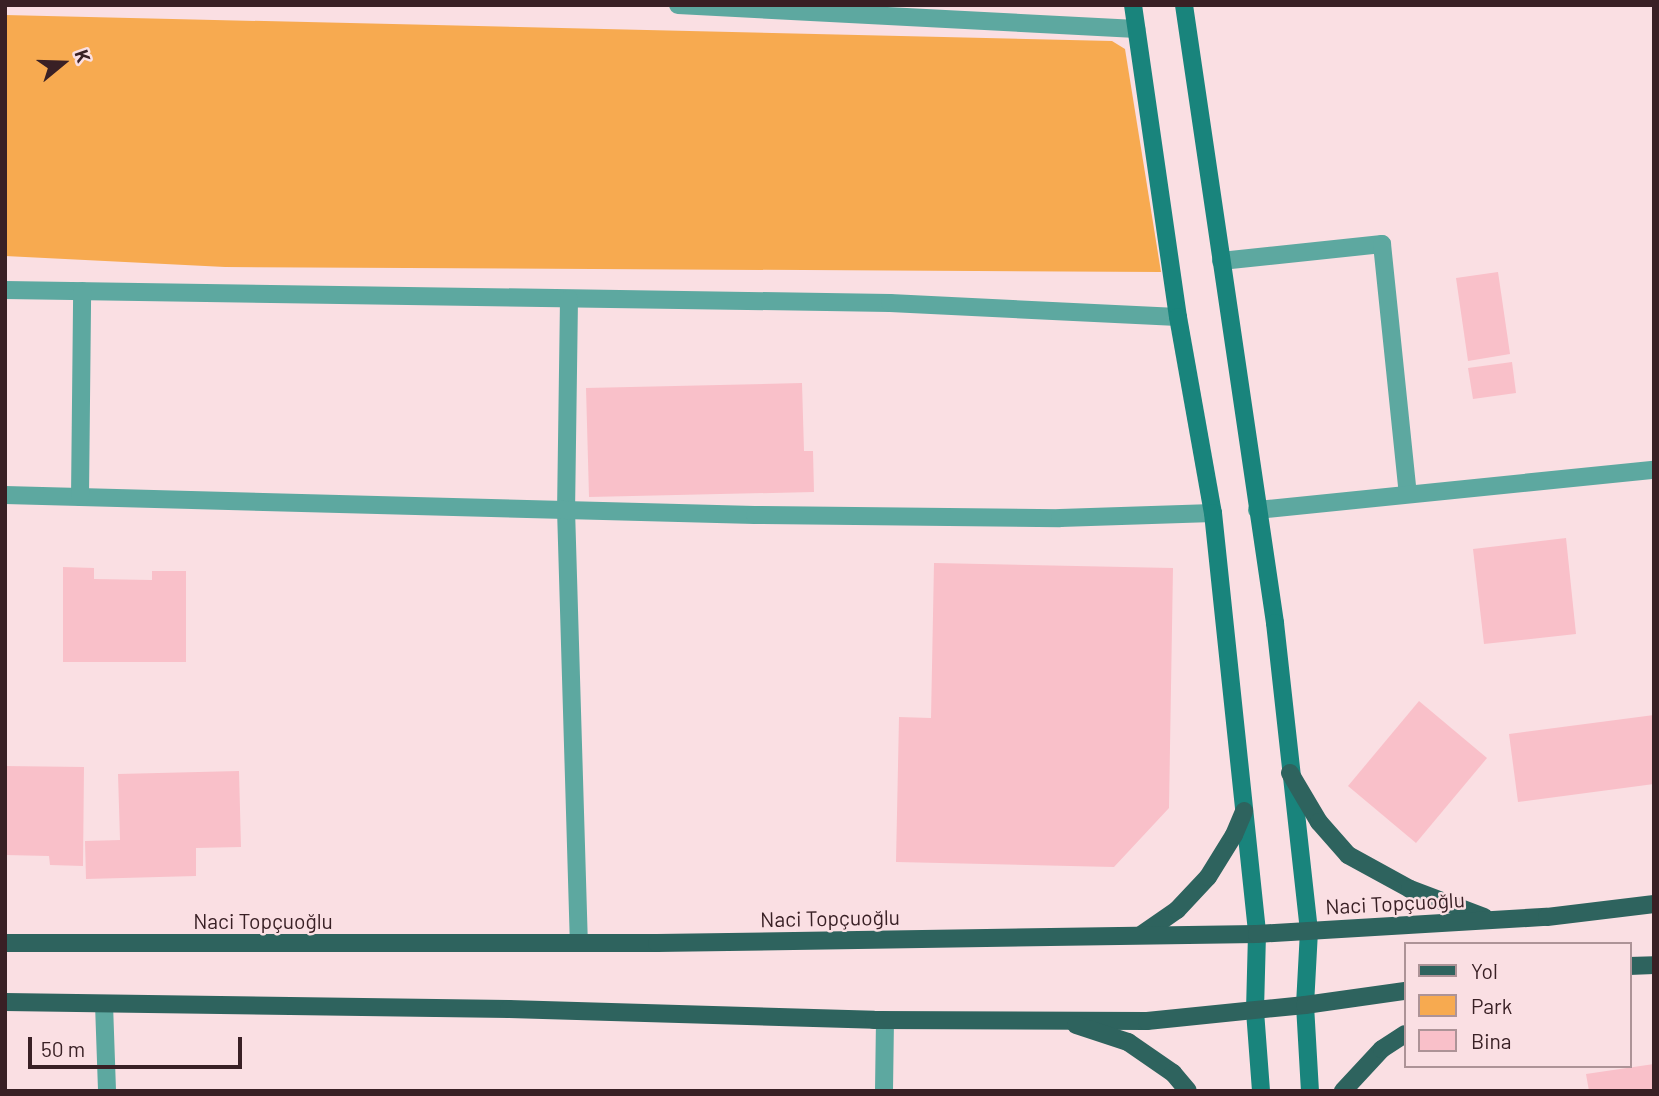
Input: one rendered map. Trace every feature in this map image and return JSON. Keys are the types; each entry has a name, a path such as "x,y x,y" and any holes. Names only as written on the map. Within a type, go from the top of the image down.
{"main road":[{"path":"1290,773 1319,822 1348,855 1410,889 1491,920"},
{"path":"1139,936 1177,911 1208,877 1223,857 1244,811"},
{"name":"Naci Topçuoğlu","path":"5,943 579,943 1257,934 1491,920 1654,904"},
{"path":"1631,966 1654,965"},
{"path":"5,1002 509,1009 885,1020 1147,1021 1255,1011 1404,991"},
{"path":"1059,1020 1128,1042 1173,1073 1188,1091"},
{"path":"1343,1091 1382,1049 1404,1035"}],"street":[{"path":"678,5 1136,29"},
{"path":"1133,5 1178,317 1213,513 1257,934 1255,1011 1261,1091"},
{"path":"1184,5 1275,623 1309,931 1305,1005 1310,1091"},
{"path":"1221,261 1382,244 1408,494"},
{"path":"5,289 890,303 1178,317"},
{"path":"80,497 82,291"},
{"path":"569,299 566,509 579,943"},
{"path":"1257,510 1654,470"},
{"path":"5,495 1060,518 1213,513"},
{"path":"104,1004 107,1091"},
{"path":"884,1091 885,1020"}],"green space":[{"path":"5,15 1112,41 1125,49 1161,272 225,267 5,256"}],"building":[{"path":"1498,272 1510,354 1468,361 1456,278"},
{"path":"1512,362 1516,393 1473,399 1468,368"},
{"path":"802,383 804,451 813,451 814,492 589,497 586,388"},
{"path":"1566,538 1576,634 1484,644 1473,549"},
{"path":"934,563 1173,568 1169,808 1114,867 896,862 899,717 931,718"},
{"path":"63,567 94,568 94,579 152,580 152,571 186,571 186,662 63,662"},
{"path":"1419,701 1487,758 1416,843 1348,786"},
{"path":"1654,715 1654,784 1518,802 1509,734"},
{"path":"5,766 84,767 83,866 50,865 49,856 5,855"},
{"path":"239,771 241,847 196,848 196,876 86,879 85,841 120,840 118,774"},
{"path":"1654,1064 1654,1091 1589,1091 1586,1074"}]}
